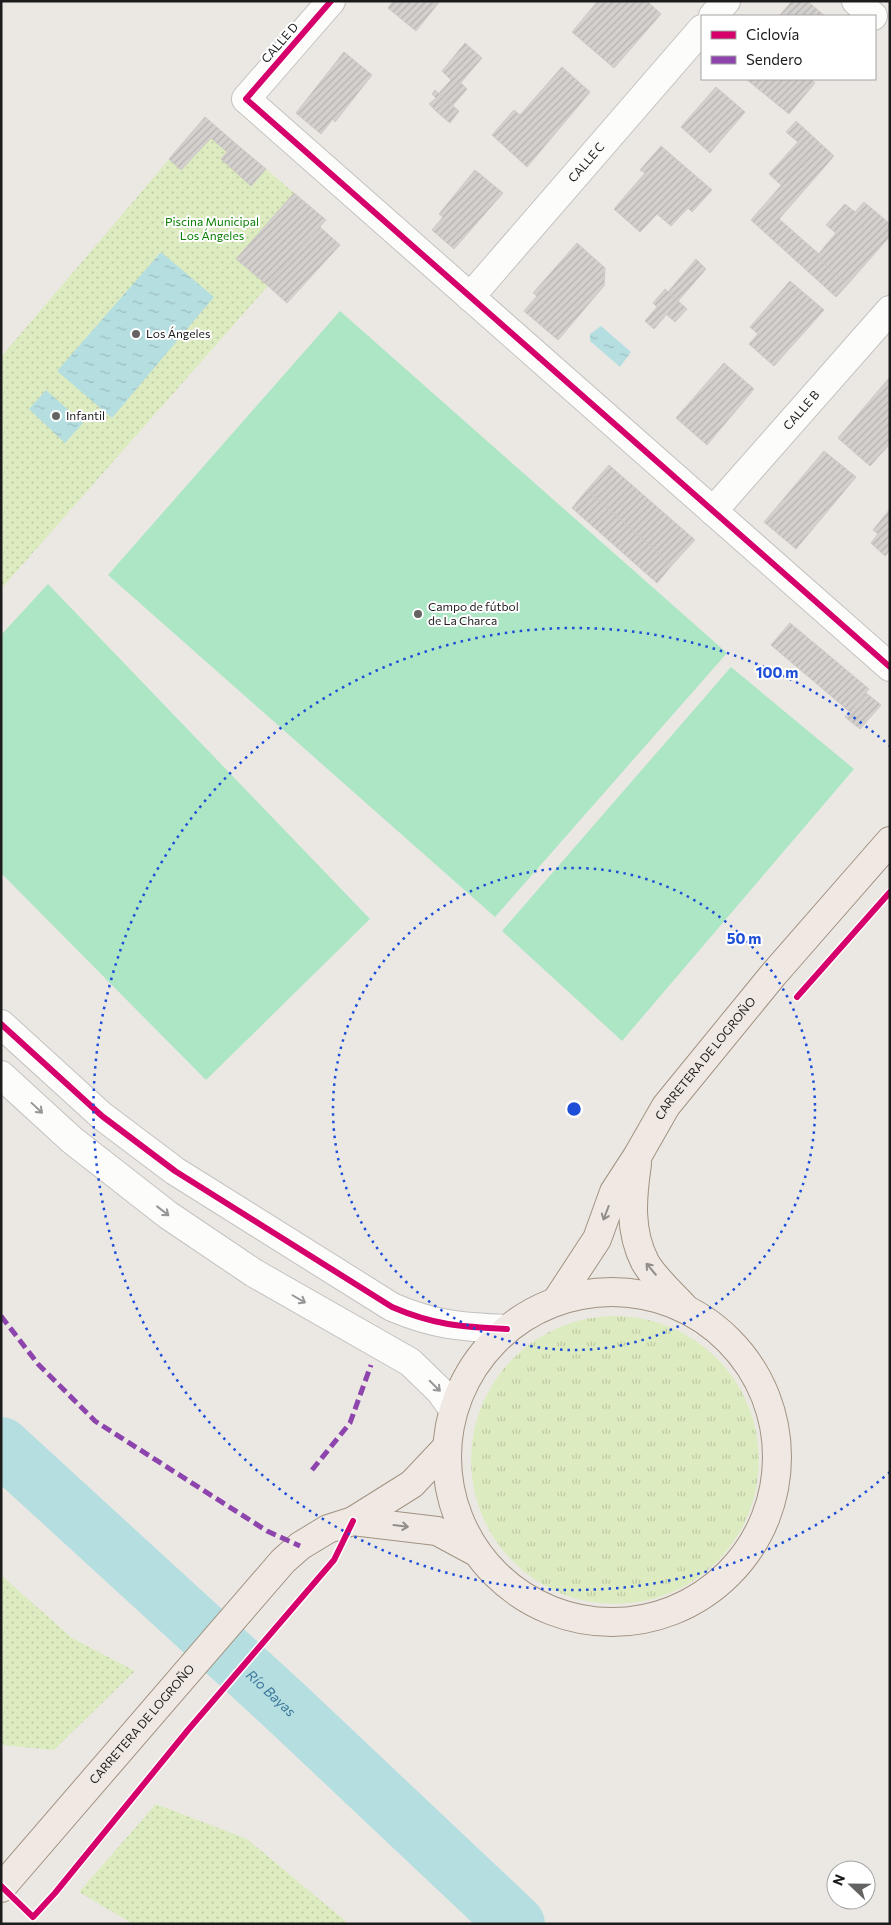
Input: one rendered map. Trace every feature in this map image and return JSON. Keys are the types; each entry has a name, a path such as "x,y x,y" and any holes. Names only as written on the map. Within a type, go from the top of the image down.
{"main road":[{"name":"CARRETERA DE LOGROÑO","path":"557,1300 597,1239 614,1192 666,1106 773,976 890,841"},
{"path":"638,1155 631,1203 635,1234 646,1263 683,1306 722,1332 752,1368 772,1410 778,1457 772,1504 752,1546 721,1582 682,1608 637,1622 590,1623 545,1610 506,1585 474,1551 451,1501 446,1448 453,1409 474,1365 507,1329 531,1312 557,1300 599,1291 642,1293 683,1306"},
{"path":"353,1522 412,1484 446,1448"},
{"name":"CARRETERA DE LOGROÑO","path":"1,1888 127,1745 283,1561 300,1546 328,1530 353,1522"},
{"path":"353,1522 437,1532 474,1551"}],"street":[{"name":"CALLE D","path":"331,1 246,99 470,297"},
{"path":"714,15 726,1"},
{"path":"856,1 872,15"},
{"path":"876,19 890,31"},
{"name":"CALLE C","path":"470,297 701,30"},
{"path":"470,297 890,667"},
{"name":"CALLE B","path":"712,511 890,310"},
{"path":"1,1024 102,1116 175,1171 392,1307 422,1320 456,1327 507,1329"},
{"path":"1,1075 72,1140 168,1215 254,1273 410,1362 440,1391 453,1409"}],"green space":[{"name":"Piscina Municipal Los Ángeles","path":"205,117 326,220 1,589 1,357"},
{"name":"Campo de fútbol de La Charca","path":"340,311 727,653 495,917 108,575"},
{"path":"48,584 370,919 206,1080 1,873 1,635"},
{"path":"731,667 854,769 622,1041 502,931"},
{"path":"601,1316 629,1316 657,1322 683,1333 707,1348 727,1368 742,1392 753,1418 759,1446 757,1488 742,1528 727,1552 707,1572 683,1587 657,1598 629,1604 601,1604 573,1598 547,1587 523,1572 503,1552 488,1528 477,1502 471,1474 471,1446 477,1418 488,1392 503,1368 523,1348 547,1333 573,1322"},
{"path":"1,1575 72,1638 135,1671 54,1750 1,1745"},
{"path":"156,1804 247,1839 349,1924 133,1924 79,1892"}],"water":[{"name":"Los Ángeles","path":"161,252 214,297 112,418 57,371"},
{"path":"601,326 631,352 620,367 590,341 590,334"},
{"name":"Infantil","path":"46,390 83,423 65,443 29,409"}],"building":[{"path":"393,1 440,1 416,31 388,8"},
{"path":"598,1 647,1 661,14 614,68 572,32"},
{"path":"792,1 807,1 824,15 780,15"},
{"path":"465,43 482,58 446,100 439,93 451,80 442,71"},
{"path":"344,52 372,75 335,122 333,119 321,134 296,113"},
{"path":"562,67 590,92 527,167 492,135 514,110 520,115"},
{"path":"747,80 812,80 815,83 789,114"},
{"path":"461,83 467,89 453,105 446,100"},
{"path":"716,87 745,112 710,153 681,127"},
{"path":"435,90 446,100 437,112 429,104 436,98 432,94"},
{"path":"446,100 459,111 450,123 437,112"},
{"path":"205,117 235,143 227,152 211,138 181,170 169,159"},
{"path":"796,121 819,142 781,185 769,174 798,142 786,132"},
{"path":"819,142 834,156 779,219 819,254 816,257 848,284 836,297 751,220"},
{"path":"235,143 266,169 251,186 221,159"},
{"path":"661,146 712,190 692,212 688,208 671,226 657,214 640,232 614,209 645,173 640,170"},
{"path":"475,170 503,193 454,249 432,230 443,217 439,214"},
{"path":"294,193 326,220 267,285 236,259"},
{"path":"864,202 890,224 890,236 848,284 816,257 836,233 826,225 845,204 855,212"},
{"path":"320,227 340,245 287,303 267,285"},
{"path":"577,243 605,268 604,286 558,340 524,311 537,296 533,293"},
{"path":"696,259 706,269 678,301 668,292"},
{"path":"790,281 824,310 774,366 749,344 758,334 750,327"},
{"path":"665,289 678,301 654,329 645,321 657,307 653,303"},
{"path":"678,301 687,309 675,322 667,315"},
{"path":"724,363 754,389 707,445 676,418"},
{"path":"890,377 890,444 870,466 838,438"},
{"path":"824,451 856,477 796,549 764,522"},
{"path":"609,465 695,540 672,565 587,490"},
{"path":"587,490 672,565 657,583 572,508"},
{"path":"890,509 890,550 885,556 871,543 878,534 873,530"},
{"path":"790,623 869,689 850,712 771,645"},
{"path":"866,693 881,705 860,729 845,717"}],"waterway":[{"name":"Río Bayas","path":"1,1446 286,1707 516,1924"}],"marked path":[{"path":"1,1316 38,1364 95,1421 267,1531 300,1546"},
{"path":"312,1470 350,1423 371,1365"}],"cycle path":[{"path":"331,1 246,99 890,667"},
{"path":"797,997 890,892"},
{"path":"1,1024 102,1116 175,1171 392,1307 421,1318 448,1324 507,1329"},
{"path":"1,1886 33,1917 55,1893 188,1730 334,1560 353,1521"}],"place":[{"name":"Los Ángeles","path":"136,334"},
{"name":"Infantil","path":"56,416"},
{"name":"Campo de fútbol de La Charca","path":"418,614"}]}
